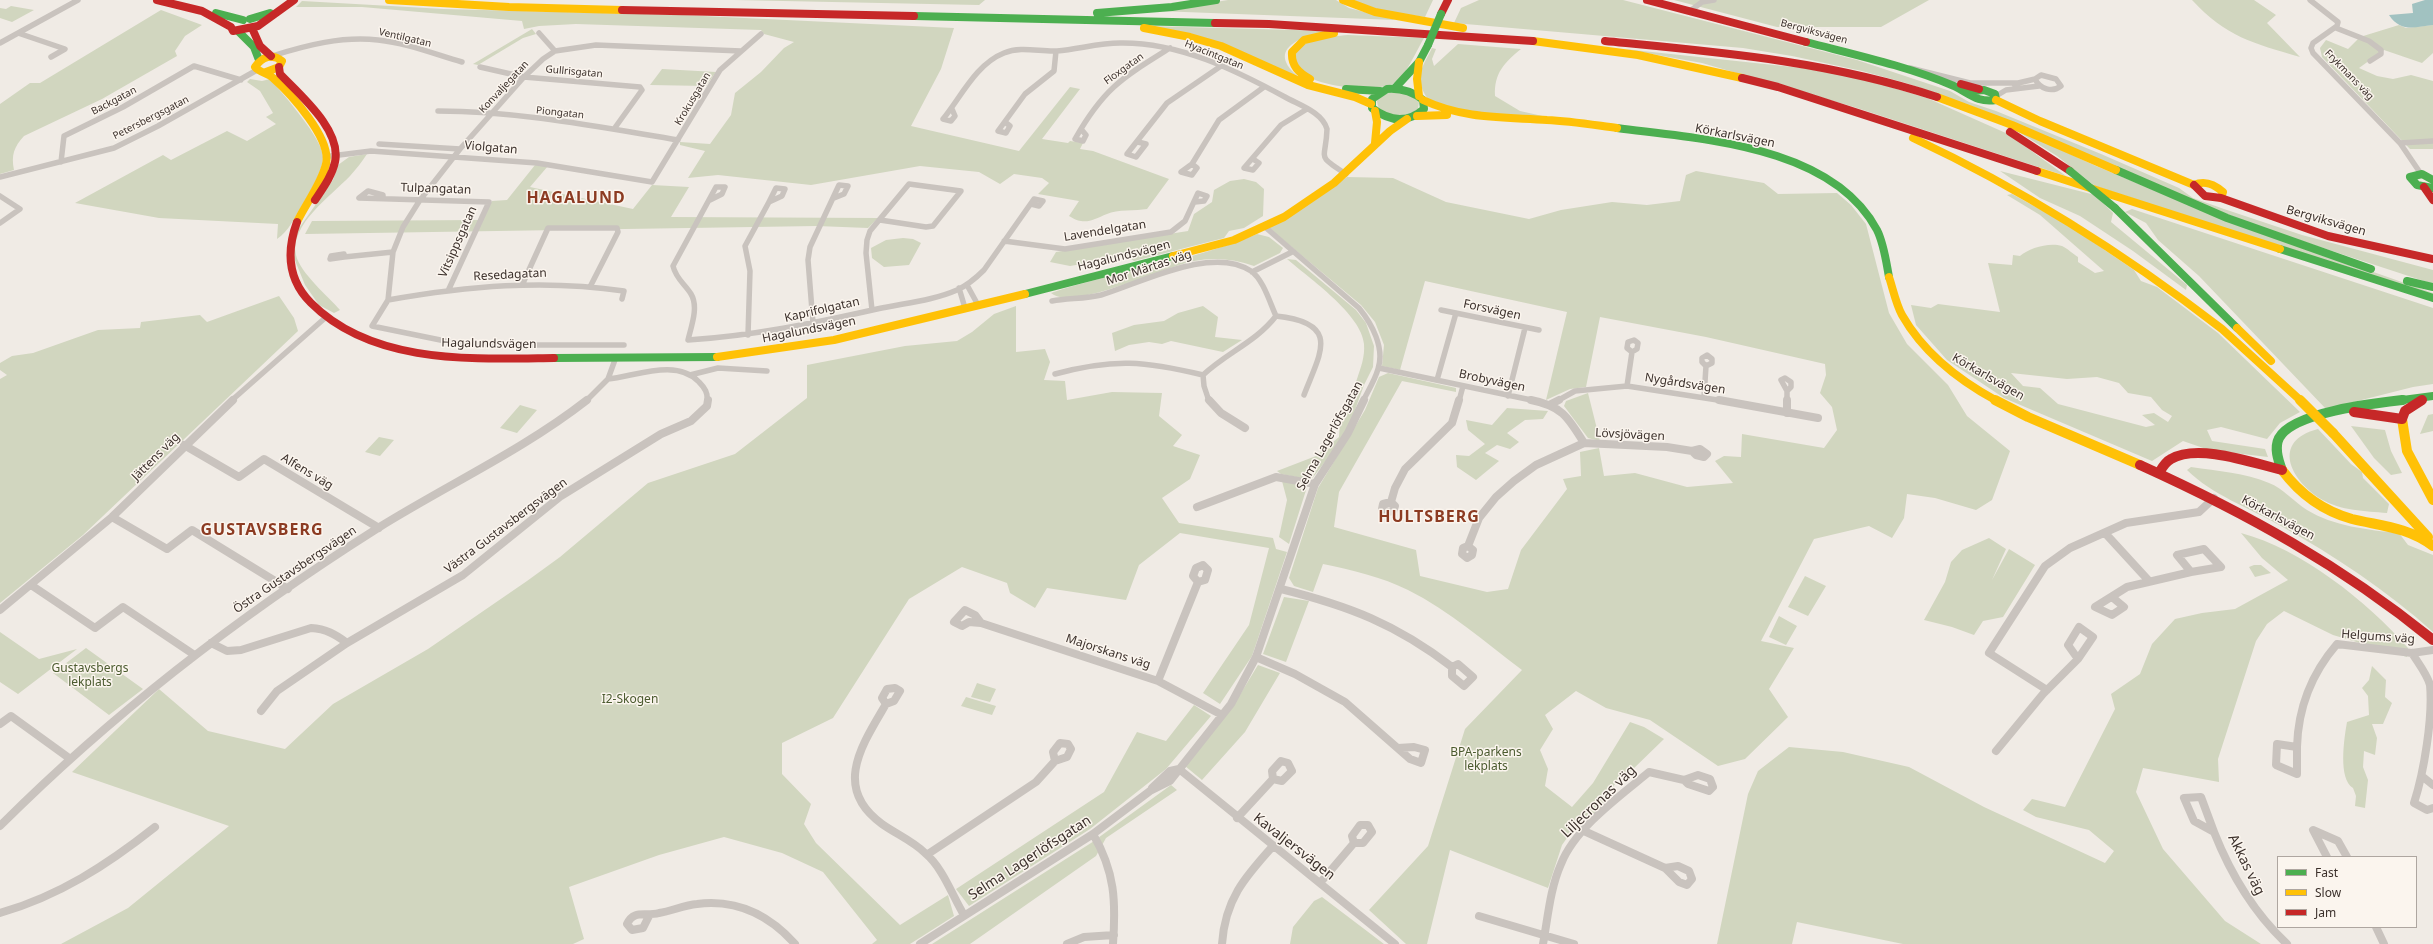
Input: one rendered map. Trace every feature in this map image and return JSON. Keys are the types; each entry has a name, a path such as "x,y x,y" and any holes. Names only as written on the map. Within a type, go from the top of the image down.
{"main road":[{"path":"157,0 202,11 235,30 254,47 260,60"},
{"path":"178,0 230,18 250,23"},
{"path":"389,0 508,7 1089,17 1279,18 1758,57 1829,68 1891,82 1964,105 2227,218 2433,289"},
{"path":"500,0 1089,17 1216,0"},
{"path":"1343,0 1375,12 1462,32 1573,45 1666,59 1748,78 2433,298"},
{"path":"1442,13 1445,0"},
{"path":"1394,88 1419,62 1448,0"},
{"name":"Bergviksvägen","path":"1647,0 1692,10 1906,67 1978,91"},
{"name":"Bergviksvägen","path":"1663,0 1692,10 1881,62 1978,91"},
{"path":"235,30 291,2"},
{"path":"1089,17 1206,41 1237,53 1308,85 1355,97 1389,118 1407,119 1417,116 1424,109 1417,79 1419,62"},
{"path":"250,23 260,46 280,64 280,74 328,130 336,147 332,156"},
{"path":"1421,98 1408,90 1394,88 1380,91 1338,88 1309,79 1294,68 1291,60 1292,52 1298,44 1311,38 1342,32 1462,32"},
{"path":"272,56 260,60 255,67 262,71 317,131 323,138 332,156"},
{"path":"262,71 280,64"},
{"path":"1891,82 1947,102 1986,119 2026,141 2070,171 2115,208 2237,328 2304,400 2433,533"},
{"path":"1375,142 1377,122 1373,108 1375,95 1380,91"},
{"path":"1978,91 1980,101 1994,100"},
{"path":"1978,91 2040,121 2194,185 2201,182 2216,185 2223,192 2221,198"},
{"name":"Körkarlsvägen","path":"1421,98 1436,109 1468,116"},
{"path":"1851,111 1962,161 2060,213 2154,276 2222,329 2304,400"},
{"name":"Körkarlsvägen","path":"1417,116 1468,116 1549,121 1731,145 1773,154 1815,172 1854,200 1881,238 1892,293 1906,327 1922,347 1953,373 1992,396 2159,472 2266,523 2306,546 2360,582 2433,640"},
{"name":"Hagalundsvägen","path":"332,156 329,178 313,202 298,219 289,239 290,266 300,288 310,304 325,318 343,330 364,339 402,350 428,354 495,357 710,357 750,354 802,346 978,305 1218,245 1265,228 1318,196 1346,174 1390,128 1407,119"},
{"path":"2433,180 2421,174 2413,174 2410,179 2429,188 2433,200"},
{"name":"Bergviksvägen","path":"2194,185 2196,191 2203,196 2213,199 2221,198 2328,236 2431,258"},
{"path":"2432,396 2305,419 2286,430 2281,435 2277,447 2282,470 2298,491 2328,510 2351,518 2404,528 2420,536 2433,546"},
{"path":"2432,396 2405,411 2402,419 2401,430 2408,453 2433,500"},
{"path":"2341,412 2402,419"},
{"path":"2336,432 2433,542"},
{"path":"2159,472 2171,458 2185,453 2204,455 2282,470"}],"street":[{"path":"0,43 78,0"},
{"path":"1692,10 1702,2 1714,0"},
{"path":"2310,0 2333,16 2338,22 2336,28 2370,41 2381,50 2382,54 2370,61"},
{"name":"Frykmans väg","path":"2336,28 2313,43 2311,48 2313,53 2400,143 2421,174"},
{"path":"18,33 65,49 51,57"},
{"path":"539,33 555,51"},
{"name":"Krokusgatan","path":"652,182 720,70 761,34"},
{"name":"Ventilgatan","path":"272,56 324,41 363,38 394,43 462,62"},
{"name":"Hyacintgatan","path":"952,109 964,88 997,56 1018,50 1056,50 1107,43 1150,44 1170,48 1221,66 1317,115 1327,126 1323,155 1326,161 1346,174"},
{"name":"Konvaljegatan","path":"388,300 393,252 403,227 420,200 460,148 524,77 555,51 572,47 596,45 741,51"},
{"name":"Ventilgatan","path":"280,64 296,48"},
{"name":"Floxgatan","path":"1081,129 1103,96 1124,78 1170,48"},
{"path":"1005,122 1025,94 1054,70 1056,50"},
{"name":"Backgatan","path":"61,162 64,136 123,107 194,66 241,80"},
{"path":"1138,142 1167,103 1221,66"},
{"name":"Gullrisgatan","path":"480,67 524,77 640,86 642,90 614,129"},
{"path":"1906,67 1970,83 2018,83"},
{"name":"Petersbergsgatan","path":"0,177 114,148 130,141 241,80 262,71"},
{"path":"1978,91 2035,79 2041,75 2050,76 2059,81 2062,86 2052,90 2039,86 2006,90 1994,100"},
{"path":"2035,79 2039,86"},
{"path":"1192,164 1219,120 1264,87"},
{"path":"1253,159 1281,125 1307,109"},
{"name":"Piongatan","path":"438,111 490,115 614,129 678,140"},
{"path":"2400,143 2433,141"},
{"name":"Violgatan","path":"379,144 460,148"},
{"name":"Violgatan","path":"332,156 371,151 454,156 543,164 652,182"},
{"path":"872,310 866,253 866,240 870,231 909,184 961,190 933,226 926,227 880,220"},
{"path":"0,196 20,209 15,214 0,223"},
{"name":"Tulpangatan","path":"383,198 489,202"},
{"path":"813,323 808,260 810,247 834,198"},
{"name":"Kaprifolgatan","path":"710,200 674,266 674,276 692,296 694,302 688,340 748,336 872,310 967,285 980,275 1030,204"},
{"name":"Vitsippsgatan","path":"448,291 489,202"},
{"path":"748,336 750,271 745,246 769,202"},
{"name":"Lavendelgatan","path":"1004,241 1065,249 1171,232 1180,226 1195,202"},
{"path":"523,283 548,228 617,228 618,232 591,285"},
{"name":"Selma Lagerlöfsgatan","path":"920,944 1093,834 1150,791 1170,781 1239,692 1256,657 1281,589 1301,521 1315,484 1348,433 1379,368 1379,346 1370,322 1359,308 1265,228"},
{"path":"344,258 393,252"},
{"path":"1276,316 1252,272 1292,252"},
{"name":"Mor Märtas väg","path":"1052,301 1100,296 1194,264 1216,261 1240,265 1252,272"},
{"name":"Resedagatan","path":"388,300 448,291 523,283 591,285 624,291 622,299"},
{"path":"967,285 978,305"},
{"path":"959,288 965,308"},
{"path":"388,300 372,326 455,343 478,345 624,345"},
{"name":"Forsvägen","path":"1441,310 1539,330"},
{"path":"1437,380 1456,313"},
{"path":"1245,428 1226,417 1206,399 1203,388 1203,375 1223,356 1259,336 1267,329 1276,316"},
{"path":"1276,316 1300,319 1311,327 1319,338 1322,347 1320,356 1304,395"},
{"name":"Jättens väg","path":"0,610 31,586 112,516 184,445 272,363 325,318"},
{"path":"1508,396 1525,328"},
{"path":"1627,386 1632,352"},
{"name":"Östra Gustavsbergsvägen","path":"0,826 69,758 193,654 379,528 564,416 597,390 608,379 613,370 616,357"},
{"path":"1055,374 1105,365 1141,363 1162,365 1203,375"},
{"path":"1704,396 1706,366"},
{"path":"608,379 628,378 660,371 684,370 690,374 696,371 730,368 767,371"},
{"name":"Brobyvägen","path":"1379,368 1551,404 1570,420 1584,443"},
{"name":"Västra Gustavsbergsvägen","path":"260,711 277,691 347,643 463,575 561,496 661,434 691,420 707,406 708,394 700,382 690,374"},
{"path":"1390,502 1395,488 1405,469 1452,423 1463,386"},
{"name":"Nygårdsvägen","path":"1551,404 1575,391 1627,386 1704,396 1818,418"},
{"path":"1787,391 1787,413"},
{"name":"Lövsjövägen","path":"1468,546 1479,518 1496,497 1514,481 1536,465 1584,443 1634,444 1692,451"},
{"name":"Alfens väg","path":"184,445 239,478 264,459 379,528"},
{"path":"1197,507 1276,477 1315,484"},
{"path":"2047,690 1989,654 2045,566 2070,548 2105,533 2138,520 2199,512 2214,498"},
{"path":"112,516 167,549 192,530 288,589"},
{"path":"2105,533 2149,580"},
{"path":"2112,597 2125,588 2149,580 2221,567 2204,548 2177,555 2192,572"},
{"path":"1158,681 1198,582"},
{"path":"31,586 95,628 123,607 193,654"},
{"path":"1281,589 1339,604 1366,613 1392,625 1434,652 1452,667"},
{"name":"Majorskans väg","path":"981,623 1158,681 1222,715"},
{"path":"211,643 228,651 244,650 263,646 310,627 325,628 338,634 347,643"},
{"name":"Helgums väg","path":"2297,746 2299,721 2312,683 2328,653 2337,644 2365,646 2412,653 2433,650"},
{"path":"2412,653 2429,685 2433,712 2428,760 2414,803 2427,810 2433,808"},
{"path":"1256,657 1295,674 1345,702 1398,748"},
{"path":"1996,751 2047,690 2078,659"},
{"path":"886,704 857,756 852,774 857,797 866,811 880,823 928,854 964,915"},
{"path":"0,724 11,716 69,758"},
{"path":"928,854 1036,782 1055,760"},
{"name":"Kavaljersvägen","path":"1179,769 1237,818 1395,944"},
{"name":"Liljecronas väg","path":"1543,940 1559,871 1566,853 1584,832 1649,772 1684,780"},
{"path":"2423,777 2433,785"},
{"path":"1237,818 1273,779"},
{"path":"0,913 40,899 84,879 123,852 155,827"},
{"path":"2326,856 2313,830 2338,841 2346,856"},
{"path":"1584,832 1665,868"},
{"name":"Akkas väg","path":"2215,832 2225,858 2246,899 2259,918 2287,944"},
{"path":"1067,944 1075,939 1096,935 1114,940 1116,892 1109,867 1093,834"},
{"path":"1320,883 1354,842"},
{"path":"1222,944 1226,910 1233,894 1243,879 1273,846"},
{"path":"649,916 698,904 734,906 755,911 773,920 795,944"},
{"path":"1479,916 1543,940 1574,944"},
{"path":"2376,928 2384,944"}],"green space":[{"path":"734,0 985,0 979,5"},
{"path":"1228,0 1336,0 1349,8 1396,20 1158,11"},
{"path":"1353,0 1433,0 1425,17 1376,10"},
{"path":"1479,0 1623,0 1857,60 1950,91 1969,102 1996,111 2101,154 2179,188 2193,198 2302,235 2433,270 2433,284 2262,228 2130,175 1982,110 1906,83 1862,71 1792,56 1743,48 1454,23 1461,8"},
{"path":"1674,0 1929,0 1881,27 1777,27"},
{"path":"2192,0 2254,0 2276,15 2267,23 2300,57 2254,43 2229,31 2217,23"},
{"path":"302,1 444,9 682,15 954,28 941,69 911,126 1019,151 1070,87 1080,89 1042,139 1068,143 1070,141 1083,143 1080,149 1093,151 1169,179 1147,209 1116,211 1093,220 1080,221 1069,216 1079,201 1038,194 1049,183 1042,178 1014,174 1000,184 979,172 920,166 811,185 718,175 688,178 705,151 680,145 680,142 710,144 731,115 735,93 761,72 784,48 794,42 764,34 761,30 576,24 539,26 524,29 522,21 362,7 296,7"},
{"path":"11,6 34,10 12,22 0,18 0,8 6,9"},
{"path":"161,10 202,25 185,36 175,51 177,56 102,99 24,136 14,152 14,170 0,174 0,104 30,83 40,83"},
{"path":"2399,25 2406,28 2433,25 2433,53 2422,63 2384,50 2359,68 2377,76 2393,79 2411,75 2433,81 2433,149 2410,149 2322,57 2320,48 2326,40 2348,49 2360,37"},
{"path":"1147,26 1331,31 1300,40 1286,51 1285,59 1289,68 1300,78 1297,79 1207,39"},
{"path":"532,29 536,34 523,38 478,65 473,64"},
{"path":"1348,35 1424,38 1399,80 1390,85 1377,88 1344,87 1328,84 1302,73 1296,66 1295,50 1307,42 1320,38"},
{"path":"1458,44 1521,49 1501,69 1496,81 1495,96 1520,111 1547,117 1467,113 1438,106 1429,100 1423,91 1420,80 1422,67 1426,59 1432,48 1436,49 1432,59 1434,66"},
{"path":"1624,49 1802,68 1860,78 1927,98 2008,134 2066,176 1854,107 1702,63"},
{"path":"662,69 716,72 706,86 650,85"},
{"path":"250,79 262,81 270,79 310,128 317,139 323,157 321,169 308,195 288,228 277,239 278,224 159,218 75,203 163,155 171,160 227,131 247,141 276,124 266,117 273,113 260,91 247,82"},
{"path":"1390,92 1410,94 1419,102 1418,109 1407,114 1394,116 1382,112 1377,101 1379,97"},
{"path":"2009,126 2096,166 2226,220 2433,293 2433,296 2095,186 2057,156"},
{"path":"367,154 350,176 323,201 305,222 299,233 296,244 296,255 303,269 340,310 334,313 319,305 305,285 292,253 297,231 333,180 338,165 349,157"},
{"path":"535,165 548,166 530,187 633,209 652,185 689,187 671,217 878,218 868,228 817,226 305,234 312,221 482,220 492,201 507,200"},
{"name":"BPA-parkens lekplats","path":"1696,171 1764,183 1778,194 1837,193 1851,205 1866,224 1889,313 1907,344 1948,385 1967,416 2010,451 1992,500 1976,510 1935,498 1907,494 1904,518 1892,538 1869,526 1814,539 1761,641 1794,648 1769,689 1788,717 1745,759 1718,766 1650,720 1606,708 1576,691 1545,715 1553,729 1540,750 1548,769 1545,786 1572,807 1593,783 1630,722 1644,727 1664,739 1629,773 1618,779 1600,809 1574,828 1562,845 1548,888 1450,850 1427,944 1406,944 1369,910 1428,846 1465,729 1522,670 1467,627 1438,607 1408,590 1388,581 1356,571 1323,564 1313,592 1294,586 1289,578 1318,488 1365,410 1379,377 1388,373 1456,388 1456,392 1402,381 1339,492 1334,527 1416,550 1420,576 1487,592 1508,589 1521,550 1567,489 1563,479 1581,476 1580,452 1599,448 1604,476 1635,473 1687,487 1733,483 1715,461 1724,456 1741,457 1742,434 1824,448 1837,430 1832,407 1820,393 1826,375 1825,364 1706,337 1600,317 1586,387 1570,389 1546,400 1567,312 1425,281 1400,370 1382,366 1384,345 1375,322 1361,305 1269,228 1347,177 1393,178 1446,202 1529,219 1561,210 1612,202 1647,205 1680,201 1686,175"},
{"path":"2000,171 2095,195 2113,213 2111,222 2187,285 2186,290 2133,251 2080,216 2040,198"},
{"path":"1244,179 1256,182 1264,189 1263,216 1244,228 1229,231 1224,238 1134,261 1127,256 1070,266 1050,262 1056,252 1188,231 1194,214 1212,202 1214,190 1230,181"},
{"path":"2012,194 2063,222 2134,270 2141,281 2157,287 2218,333 2300,412 2280,423 2267,439 2221,427 2207,430 2212,441 2265,449 2268,457 2209,450 2183,441 2152,461 2004,398 1947,360 1916,325 1911,305 1931,308 1938,304 2000,312 1988,263 2012,265 2013,255 2020,256 2029,250 2045,245 2062,246 2078,257 2078,262 2095,273 2104,271 2040,215 2007,195","holes":["2011,373 2067,379 2097,377 2119,383 2128,393 2151,397 2162,410 2172,416 2168,422 2154,413 2142,415 2155,425 2146,427 2058,404 2040,388 2023,386"]},
{"path":"2132,209 2433,308 2433,384 2413,387 2326,409 2199,276 2158,240 2146,223 2125,212"},
{"path":"1257,234 1269,237 1283,248 1280,253 1254,266 1224,259 1209,259 1194,261 1098,293 1078,297 1062,297 1051,293 1103,278 1207,252"},
{"path":"903,238 913,239 921,243 909,265 884,267 872,258 871,248 886,240"},
{"path":"1287,259 1296,260 1356,310 1366,323 1374,346 1373,367 1364,385 1350,424 1342,440 1311,480 1281,474 1277,471 1316,456 1339,437 1339,429 1343,415 1362,362 1364,344 1361,333 1345,309"},
{"path":"279,296 294,318 298,331 83,535 0,603 0,379 7,375 0,370 0,363 12,356 33,353 98,330 140,328 141,322 200,315 207,322"},
{"name":"I2-Skogen","path":"1016,306 1016,352 1045,349 1050,362 1044,380 1065,381 1067,400 1112,392 1162,393 1159,416 1182,435 1173,446 1200,455 1190,479 1162,498 1179,523 1273,538 1276,549 1287,552 1252,656 1220,704 1203,693 1249,625 1269,548 1180,533 1139,565 1126,600 1047,588 1035,608 1010,593 1007,583 962,567 909,599 833,718 782,743 782,774 811,804 804,824 816,843 900,925 948,895 954,916 910,944 872,944 877,940 823,872 782,853 724,837 659,855 569,887 584,939 573,944 61,944 128,908 229,826 72,772 159,689 208,731 285,749 333,704 428,649 527,581 560,557 648,483 735,454 807,398 807,365 905,346 957,341 972,332 994,314"},
{"path":"1203,306 1218,317 1215,337 1242,340 1223,352 1171,341 1162,344 1149,342 1129,345 1115,351 1112,333 1134,325 1164,321 1178,313"},
{"path":"1588,393 1600,441 1588,438 1564,406 1566,401"},
{"path":"520,405 537,410 517,433 500,428"},
{"path":"1507,408 1548,411 1543,419 1525,420 1507,433 1519,442 1510,449 1497,445 1485,453 1499,461 1476,480 1457,467 1456,455 1469,456 1485,444 1468,430 1466,420 1492,425"},
{"path":"2433,414 2433,431 2420,434 2428,415"},
{"path":"2351,426 2385,430 2391,451 2402,473 2391,475 2374,458"},
{"path":"2318,429 2351,464 2362,472 2363,478 2389,504 2387,513 2353,510 2337,506 2321,499 2301,482 2294,472 2290,461 2290,451 2294,442 2303,435"},
{"path":"379,437 394,440 380,456 365,452"},
{"path":"2191,467 2250,477 2274,485 2302,507 2328,520 2339,524 2399,533 2408,545 2433,555 2433,632 2360,574 2321,549 2269,519 2232,501 2208,487 2187,470"},
{"path":"1282,481 1307,487 1289,544 1279,537 1287,500"},
{"path":"2241,533 2287,551 2332,579 2373,612 2408,648 2407,657 2333,635 2284,611 2267,624 2256,641 2218,759 2219,782 2143,768 2136,792 2163,849 2225,921 2261,944 1903,944 1797,922 1792,944 1717,944 1748,794 1758,771 1789,747 1843,752 1909,767 1984,807 2105,863 2114,851 2089,830 2036,817 2023,810 2032,799 2065,807 2115,709 2111,694 2140,674 2152,644 2175,619 2202,613 2235,609 2288,580 2262,558"},
{"path":"1989,538 2006,549 1992,580 2009,549 2035,565 2003,617 1983,621 1974,635 1952,627 1924,620 1945,582 1951,562 1962,550"},
{"path":"2261,565 2271,573 2255,577 2249,567"},
{"path":"1805,576 1826,586 1808,616 1788,607"},
{"path":"1284,597 1309,601 1286,662 1263,654"},
{"path":"1779,616 1797,626 1786,645 1769,637"},
{"path":"0,632 39,659 77,649 18,694 0,682"},
{"name":"Gustavsbergs lekplats","path":"86,648 143,689 109,715 53,673"},
{"path":"1258,665 1280,673 1245,732 1202,780 1185,766 1233,706"},
{"path":"2372,666 2386,680 2385,697 2392,703 2383,724 2372,724 2377,738 2375,755 2364,751 2363,767 2368,780 2365,808 2355,806 2356,796 2353,788 2348,783 2345,776 2343,758 2347,722 2369,715 2368,696 2362,688 2369,680"},
{"path":"977,683 996,689 990,702 971,697"},
{"path":"966,697 996,706 992,715 961,706"},
{"path":"1194,705 1211,716 1166,769 1090,829 969,906 956,889 1104,792 1137,732 1166,741"},
{"path":"1171,785 1177,790 1106,838 1096,856 970,944 932,944 1091,843"},
{"path":"1322,897 1384,944 1290,944 1293,927 1314,901"}],"water":[{"path":"2425,0 2433,0 2433,25 2409,28 2403,27 2394,21 2389,15 2413,13 2412,4"}],"traffic: fast":[{"path":"1097,13 1172,7 1216,0"},
{"path":"216,13 243,20"},
{"path":"250,19 270,13"},
{"path":"1428,45 1441,14"},
{"path":"914,16 1215,23"},
{"path":"239,32 254,47 259,60"},
{"path":"1806,42 1920,73 1942,81 1984,102 1996,100"},
{"path":"1395,88 1419,62 1428,45"},
{"path":"1346,89 1380,91"},
{"path":"1387,89 1402,89 1415,94 1423,100 1424,109 1412,118 1398,120 1391,119 1378,113 1372,108 1372,99 1387,89"},
{"path":"1973,91 1982,89 1990,91 1995,94 1996,100"},
{"path":"1617,128 1686,137 1759,151 1793,162 1825,177 1852,198 1874,225 1886,257 1889,277"},
{"path":"2116,170 2227,218 2371,269"},
{"path":"2070,171 2115,208"},
{"path":"2433,180 2422,174 2410,177 2417,185 2433,188"},
{"path":"2115,208 2237,328"},
{"path":"2280,249 2433,298"},
{"path":"1025,294 1173,256"},
{"path":"2407,281 2433,287"},
{"path":"554,358 717,357"},
{"path":"2282,470 2278,457 2277,443 2281,435 2292,426 2309,418 2352,407 2433,396"}],"traffic: slow":[{"path":"389,0 509,7 622,10"},
{"path":"1343,0 1375,12 1463,28"},
{"path":"1144,28 1190,37 1221,46 1308,85 1355,97 1371,104"},
{"path":"1310,79 1296,68 1292,61 1292,52 1304,40 1334,33"},
{"path":"1533,41 1612,50 1690,65 1742,78"},
{"path":"266,72 279,67 282,61 271,56 263,58 255,67 273,78 300,108 324,143 327,154 323,172 297,222"},
{"path":"1419,62 1417,79 1419,96"},
{"path":"1937,97 2012,125 2116,170"},
{"path":"1423,100 1453,112 1469,115 1548,120 1617,128"},
{"path":"1996,100 2040,121 2194,185"},
{"path":"1375,111 1377,122 1375,143"},
{"path":"1417,116 1447,115"},
{"path":"1173,256 1243,237 1284,217 1310,201 1346,174 1390,131 1407,119"},
{"path":"1913,138 1995,178 2074,224 2149,274 2222,329"},
{"path":"2037,171 2280,249"},
{"path":"2194,185 2202,182 2210,183 2223,192 2221,198"},
{"path":"1889,277 1901,314 1924,346 1954,373 1989,396 2028,417 2140,465"},
{"path":"717,357 756,353 834,340 911,323 1025,294"},
{"path":"2237,328 2271,361"},
{"path":"2222,329 2300,400"},
{"path":"2300,400 2333,433"},
{"path":"2402,419 2407,451 2433,500"},
{"path":"2333,433 2428,537"},
{"path":"2282,470 2304,495 2322,507 2342,516 2405,530 2424,539 2433,546"}],"traffic: jam":[{"path":"157,0 202,11 231,27 233,31 250,29 266,22 294,0"},
{"path":"1441,14 1448,0"},
{"path":"1647,0 1806,42"},
{"path":"622,10 914,16"},
{"path":"1215,23 1269,24 1533,41"},
{"path":"252,28 260,46 271,56"},
{"path":"1605,41 1731,54 1815,65 1856,73 1937,97"},
{"path":"279,67 280,74 306,101 324,123 335,145 336,156 334,168 315,200"},
{"path":"1742,78 1778,87 2037,171"},
{"path":"1961,84 1979,89"},
{"path":"2010,132 2070,171"},
{"path":"2194,185 2198,192 2209,198 2221,198"},
{"path":"2424,187 2433,200"},
{"path":"2221,198 2328,236 2433,259"},
{"path":"297,222 291,241 290,260 291,269 298,287 304,296 326,318 353,335 385,346 419,353 455,357 554,358"},
{"path":"2354,412 2402,419 2405,411 2422,400"},
{"path":"2159,473 2170,459 2181,455 2194,453 2225,456 2282,470"},
{"path":"2140,465 2256,521 2329,563 2399,612 2433,640"}],"district":[{"name":"HAGALUND","path":"576,198"},
{"name":"HULTSBERG","path":"1429,517"},
{"name":"GUSTAVSBERG","path":"262,530"}]}
